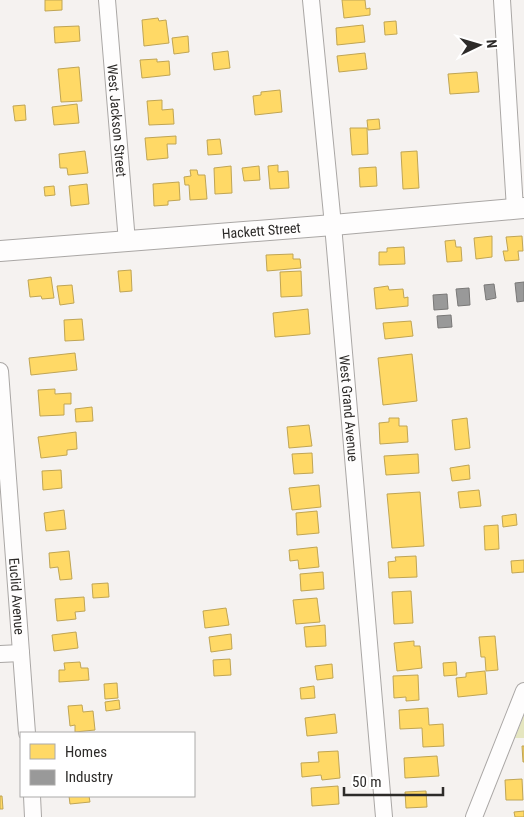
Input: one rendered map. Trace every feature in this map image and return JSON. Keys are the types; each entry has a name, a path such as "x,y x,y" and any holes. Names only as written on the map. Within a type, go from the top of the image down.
{"street":[{"name":"West Jackson Street","path":"107,0 127,242"},
{"name":"West Grand Avenue","path":"311,0 333,225 384,817"},
{"path":"502,0 520,209"},
{"name":"Hackett Street","path":"0,251 520,209"},
{"name":"Euclid Avenue","path":"0,370 27,732"},
{"path":"0,654 21,652"},
{"path":"474,817 524,690"},
{"path":"32,797 34,817"}],"green space":[{"path":"524,715 524,738 515,738"}],"building: Homes":[{"path":"45,0 62,0 62,10 45,11"},
{"path":"342,0 365,0 366,9 370,8 370,15 344,18"},
{"path":"158,18 159,21 166,20 169,43 144,46 142,20"},
{"path":"396,21 397,34 385,35 384,22"},
{"path":"363,25 365,42 337,45 336,28"},
{"path":"79,26 80,41 55,43 54,27"},
{"path":"188,36 189,52 174,54 172,38"},
{"path":"228,51 230,68 214,70 212,53"},
{"path":"365,53 367,69 339,72 337,56"},
{"path":"157,59 157,62 169,61 170,75 142,78 140,60"},
{"path":"79,67 82,101 61,102 58,69"},
{"path":"477,72 479,92 450,94 448,74"},
{"path":"280,90 282,112 255,115 253,96 261,95 261,92"},
{"path":"162,100 162,110 173,109 174,124 149,125 147,101"},
{"path":"77,104 79,123 54,125 52,107"},
{"path":"25,105 26,120 15,121 13,106"},
{"path":"379,119 380,129 368,130 367,120"},
{"path":"350,128 367,128 368,154 352,155"},
{"path":"176,136 176,144 167,144 168,158 147,160 145,138"},
{"path":"220,139 222,154 208,155 207,140"},
{"path":"85,151 88,173 68,175 67,168 60,168 59,154"},
{"path":"417,151 419,188 403,189 401,152"},
{"path":"278,165 278,172 288,171 289,188 270,189 268,166"},
{"path":"231,166 232,193 215,194 214,168"},
{"path":"259,166 260,180 244,181 242,168"},
{"path":"376,167 377,186 360,187 359,168"},
{"path":"190,170 197,170 198,175 205,175 207,199 190,200 189,185 185,185 184,177 191,176"},
{"path":"179,182 180,200 168,201 168,205 154,206 153,184"},
{"path":"87,184 89,204 71,206 69,186"},
{"path":"54,186 55,195 45,196 44,187"},
{"path":"492,236 492,257 476,259 474,238"},
{"path":"522,236 523,251 518,251 519,260 505,261 503,251 508,251 506,237"},
{"path":"455,240 456,247 461,247 462,261 447,262 445,241"},
{"path":"404,247 405,264 379,265 379,252 387,252 387,248"},
{"path":"293,254 293,259 300,259 301,268 267,271 266,255"},
{"path":"131,270 132,291 120,292 118,271"},
{"path":"301,271 302,296 281,297 280,272"},
{"path":"51,277 54,298 30,297 28,280"},
{"path":"72,285 74,303 60,305 57,286"},
{"path":"388,286 389,290 403,289 404,298 408,297 408,306 376,309 374,288"},
{"path":"308,309 310,334 275,337 273,313"},
{"path":"82,319 84,340 65,341 64,320"},
{"path":"411,321 413,336 385,339 383,323"},
{"path":"75,353 77,370 31,375 29,358"},
{"path":"412,354 417,401 383,405 378,358"},
{"path":"55,389 55,394 71,393 71,404 64,404 64,415 40,416 38,390"},
{"path":"92,407 93,421 76,422 75,409"},
{"path":"389,418 399,418 399,426 407,426 408,442 380,444 379,423 389,422"},
{"path":"467,418 470,448 455,450 452,420"},
{"path":"309,425 312,446 289,448 287,427"},
{"path":"76,432 77,449 67,450 67,455 41,458 38,437"},
{"path":"312,453 313,473 294,474 292,454"},
{"path":"418,454 419,473 386,475 384,456"},
{"path":"469,465 470,479 452,481 450,468"},
{"path":"61,470 62,488 43,490 42,471"},
{"path":"319,485 321,507 292,510 289,488"},
{"path":"479,490 481,506 460,508 458,492"},
{"path":"420,492 424,546 392,548 387,494"},
{"path":"64,510 66,529 46,531 44,513"},
{"path":"317,511 319,533 297,535 296,513"},
{"path":"516,514 517,525 503,527 502,516"},
{"path":"498,525 499,549 485,550 484,526"},
{"path":"317,547 319,567 299,569 298,560 290,561 289,550"},
{"path":"69,551 72,579 60,580 58,567 50,568 49,553"},
{"path":"416,556 417,577 389,578 388,562 396,561 395,557"},
{"path":"524,560 524,572 512,573 511,561"},
{"path":"323,572 324,589 301,591 300,574"},
{"path":"108,583 109,597 93,598 92,584"},
{"path":"411,591 413,623 394,624 392,592"},
{"path":"84,597 85,611 75,612 76,619 57,621 55,599"},
{"path":"317,598 320,622 296,624 293,600"},
{"path":"226,608 229,625 205,628 203,611"},
{"path":"325,625 326,646 306,647 304,627"},
{"path":"76,632 78,648 54,651 52,635"},
{"path":"231,634 232,649 211,652 209,637"},
{"path":"495,636 498,670 486,671 485,657 481,657 479,637"},
{"path":"414,641 414,646 420,646 422,668 397,671 394,643"},
{"path":"230,659 231,675 214,676 213,660"},
{"path":"80,662 81,668 88,668 89,680 59,682 59,670 65,670 64,663"},
{"path":"456,662 457,675 444,676 443,663"},
{"path":"332,664 333,678 317,680 315,666"},
{"path":"485,671 487,694 458,697 456,678 466,677 466,673"},
{"path":"418,675 419,700 406,701 406,697 394,698 393,676"},
{"path":"117,683 118,698 105,699 104,684"},
{"path":"314,686 315,698 301,699 300,688"},
{"path":"119,700 120,709 106,711 105,702"},
{"path":"82,705 83,712 93,711 95,730 75,732 75,725 70,726 68,706"},
{"path":"428,708 429,725 443,724 444,746 423,747 422,728 400,729 399,710"},
{"path":"335,714 337,733 307,736 305,718"},
{"path":"522,746 524,746 524,762 523,762"},
{"path":"338,751 340,778 322,780 321,775 302,777 301,763 319,762 318,752"},
{"path":"437,756 439,776 405,778 404,758"},
{"path":"522,779 523,800 506,800 505,780"},
{"path":"338,786 339,804 312,806 311,788"},
{"path":"426,791 427,807 406,808 405,792"},
{"path":"0,796 2,796 3,809 0,809"},
{"path":"69,797 89,797 90,802 70,804"},
{"path":"524,811 524,817 515,817 514,812"}],"building: Industry":[{"path":"524,282 524,301 517,302 515,283"},
{"path":"494,284 496,298 486,300 484,285"},
{"path":"469,288 470,305 458,306 456,289"},
{"path":"447,294 448,309 434,310 433,295"},
{"path":"451,315 452,327 438,328 437,316"}]}
